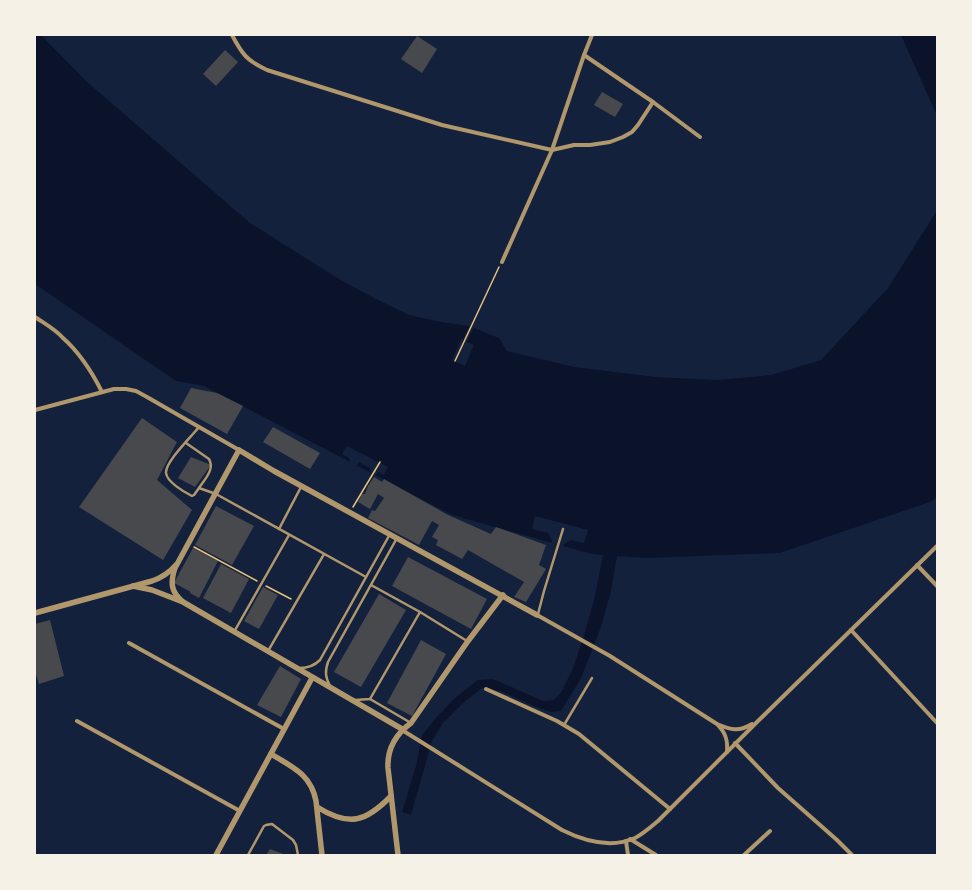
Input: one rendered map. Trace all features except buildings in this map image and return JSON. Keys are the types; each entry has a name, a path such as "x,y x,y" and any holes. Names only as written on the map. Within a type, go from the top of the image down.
{"street":[{"path":"232,35 240,50 247,58 256,65 267,70 442,125 552,150 574,145 590,146 610,142 623,137 632,132 638,125 652,102"},
{"path":"502,262 552,150 592,35"},
{"path":"584,55 700,137"},
{"path":"35,317 55,330 64,338 87,366 102,392"},
{"path":"35,410 114,389 136,391 302,486 571,633 717,724 734,730 741,729 758,721"},
{"path":"183,602 175,594 172,586 173,574 239,450"},
{"path":"133,586 152,590 183,602 413,736 550,823 572,835 593,841 615,843 635,838 647,830 670,809 726,752 937,546"},
{"path":"35,613 152,581 173,569 179,562"},
{"path":"917,565 937,586"},
{"path":"398,855 388,768 388,756 392,745 402,730 411,723 468,641 503,595"},
{"path":"851,630 937,722"},
{"path":"129,643 284,729"},
{"path":"216,855 312,678"},
{"path":"486,689 552,718 579,734 670,809"},
{"path":"77,721 240,810"},
{"path":"717,724 726,736 728,746 726,752"},
{"path":"735,744 778,788 852,855"},
{"path":"271,754 299,772 310,784 315,795 322,855"},
{"path":"317,807 335,817 351,820 361,818 375,811 392,796"},
{"path":"744,855 770,831"},
{"path":"628,840 628,855"},
{"path":"628,840 656,855"}],"lane":[{"path":"186,443 209,459 211,465 210,471 192,496 170,481 166,474 166,470 180,449 199,427"},
{"path":"278,529 302,486"},
{"path":"199,488 216,494 366,577"},
{"path":"537,615 563,529"},
{"path":"294,667 311,667 320,660 391,534"},
{"path":"234,632 289,535"},
{"path":"331,688 325,672 328,662 397,537"},
{"path":"268,652 324,554"},
{"path":"371,585 468,641"},
{"path":"370,699 420,612"},
{"path":"564,725 592,678"},
{"path":"352,700 370,699 411,723"},
{"path":"248,855 264,826 272,824 293,840 296,845 298,855"}],"path":[{"path":"455,361 502,262"},
{"path":"350,512 380,462"},
{"path":"189,544 296,602"}],"water":[{"path":"35,35 41,35 86,81 250,223 339,279 409,315 469,326 499,338 507,351 574,367 656,377 717,380 771,375 821,360 888,288 936,212 937,206 937,497 930,502 780,553 648,558 617,556 611,591 601,627 581,678 561,711 551,712 500,691 482,688 462,704 443,723 432,741 411,815 402,812 416,766 422,735 456,697 478,680 493,679 543,701 554,700 562,691 573,668 584,635 594,600 603,555 592,554 452,515 204,386 176,381 35,284"},
{"path":"901,35 937,35 937,116"}],"pier":[{"path":"470,324 474,326 467,342 474,345 465,366 452,360 461,339 463,340"},
{"path":"347,446 388,467 384,475 379,472 374,477 370,474 370,468 359,462 356,467 349,463 349,458 342,454"},
{"path":"535,516 588,530 584,543 571,540 564,544 563,547 552,543 548,533 532,529"}]}
